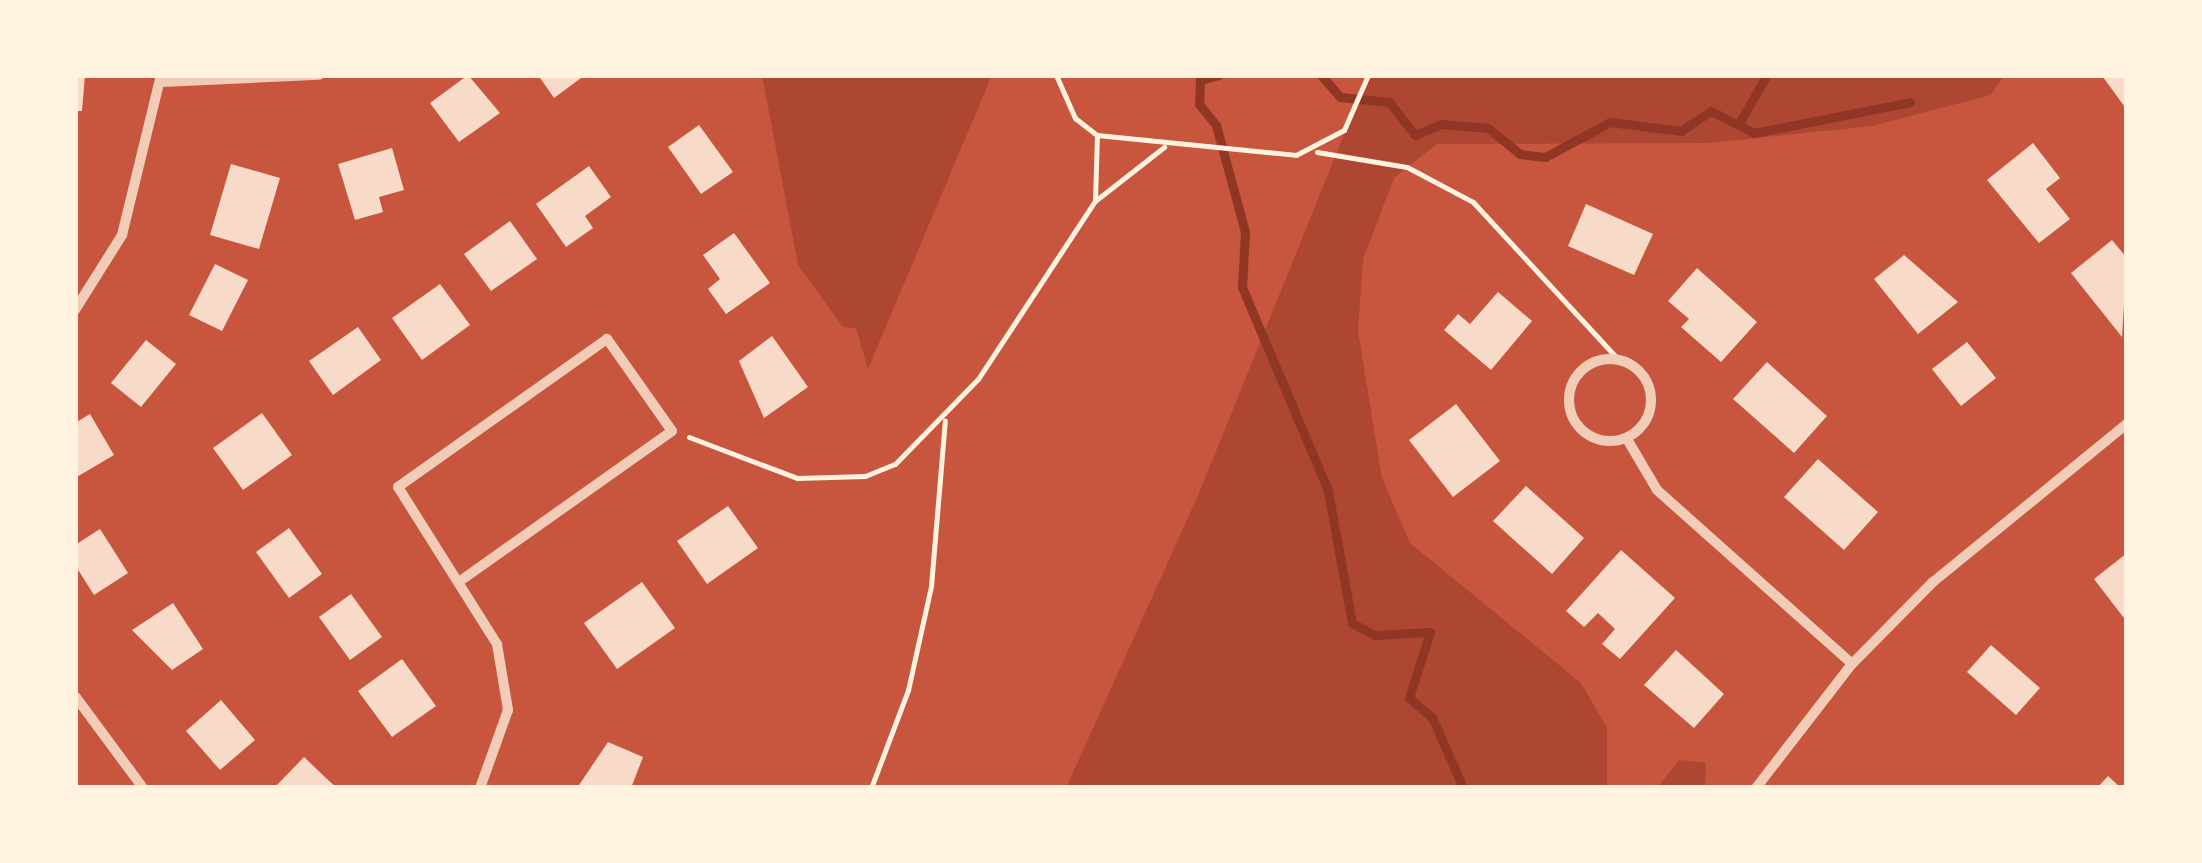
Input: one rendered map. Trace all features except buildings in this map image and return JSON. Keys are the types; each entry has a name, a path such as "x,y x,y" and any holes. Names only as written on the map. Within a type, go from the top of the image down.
{"street":[{"path":"75,310 122,235 162,79 320,75"},
{"path":"463,580 672,432 607,339 398,487 463,580 497,644 507,695 504,736 480,788"},
{"path":"1619,360 1638,369 1652,402 1627,439 1591,438 1568,400 1590,364 1619,360"},
{"path":"1756,788 1852,664 1992,528 2126,426"},
{"path":"1627,439 1657,490 1852,664"},
{"path":"75,696 143,788"}],"path":[{"path":"1056,75 1075,118 1097,135 1164,148 1263,154 1316,152 1406,167 1473,202 1619,360"},
{"path":"1316,152 1350,120 1368,75"},
{"path":"1095,202 1097,135"},
{"path":"672,432 767,469 830,481 895,464 945,418 1095,202 1164,148"},
{"path":"871,788 908,690 931,586 945,418"}],"shaded area":[{"path":"762,75 992,75 868,369 856,328 843,327 798,265"},
{"path":"1368,75 2004,75 1991,95 1872,126 1708,143 1437,144 1394,178 1363,259 1358,331 1382,478 1410,543 1581,683 1607,728 1607,788 1066,788 1200,491"},
{"path":"1679,760 1706,763 1705,788 1657,788"}],"waterway":[{"path":"1219,75 1200,80 1199,104 1216,125 1245,232 1242,287 1328,491 1352,623 1375,635 1430,632 1409,698 1432,717 1463,788"},
{"path":"1321,75 1340,97 1389,102 1415,135 1441,124 1488,128 1520,154 1545,157 1610,122 1681,131 1711,111 1754,133 1910,102"},
{"path":"1738,125 1767,75"}]}
